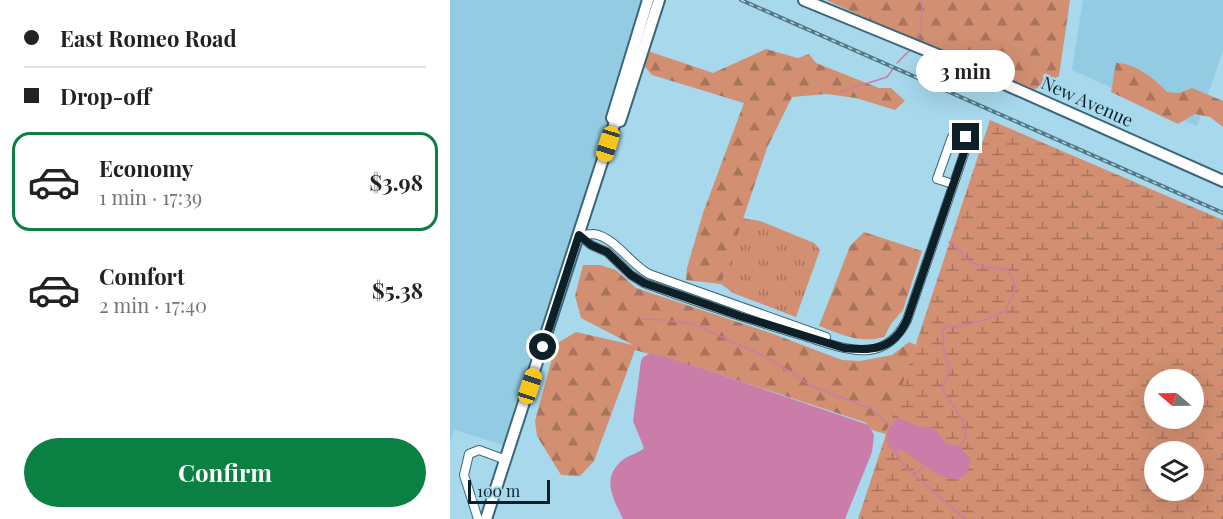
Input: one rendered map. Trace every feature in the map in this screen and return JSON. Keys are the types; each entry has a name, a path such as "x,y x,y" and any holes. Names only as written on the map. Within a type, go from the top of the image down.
{"main road":[{"path":"488,515 615,122 612,118 648,0"},
{"path":"615,122 620,121 659,0"},
{"name":"New Avenue","path":"804,0 955,62 1223,181"}],"street":[{"path":"579,235 591,245 607,252 631,275 644,283 844,348 867,350 879,348 895,338 904,327 967,144 966,137 959,133 952,137 938,179 953,184"},
{"path":"478,519 464,475 469,454 479,450 506,459"}],"shaded area":[{"path":"450,0 644,0 601,145 503,445 455,430 450,442"},
{"path":"1083,0 1223,0 1223,50 1197,126 1072,70"},
{"path":"651,353 869,425 874,435 872,452 845,519 623,519 613,496 610,480 612,473 624,459 644,448 633,421 641,361 643,357"},
{"path":"899,418 919,427 936,430 946,443 959,447 971,459 967,472 960,478 952,479 942,476 904,451 895,452 888,444 887,435 891,426"}],"green space":[{"path":"826,0 1070,0 1059,76 1030,92"},
{"path":"766,49 798,58 809,54 816,63 879,88 891,88 905,101 895,110 856,98 826,94 792,97 767,148 721,284 686,280 687,268 703,213 744,103 652,75 645,67 648,51 713,73"},
{"path":"1116,63 1137,69 1151,77 1167,92 1179,93 1192,88 1223,101 1223,127 1210,117 1195,114 1178,124 1111,92"},
{"path":"990,120 1223,220 1223,519 858,519"},
{"path":"742,218 760,221 814,243 820,250 796,317 733,293 721,284"},
{"path":"864,232 922,251 903,310 884,337 875,339 859,339 819,326 850,246"},
{"path":"583,265 600,265 616,270 636,288 768,332 842,360 860,361 892,355 909,342 916,345 886,434 872,430 864,422 710,371 635,350 594,461 580,476 561,475 537,436 535,421 556,344 576,332 633,345 581,318 575,296"}],"waterway":[{"path":"917,40 921,29 922,0"},
{"path":"897,63 910,50"},
{"path":"840,92 887,77 893,69"},
{"path":"949,242 974,264 1008,270 1015,284 1013,295 1005,311 988,319 956,327 948,326 942,330 943,346 949,369 942,388 964,425 964,440 959,447"},
{"path":"642,319 665,320"},
{"path":"671,321 693,324 762,355 809,385 872,409 889,425"},
{"path":"895,452 904,466 965,519"},
{"path":"915,473 925,467"}],"railway":[{"path":"741,0 1223,213"}],"route":[{"path":"543,347 579,235 591,245 607,252 631,275 644,283 674,294 844,348 867,350 891,342 907,320 967,144 966,137"}]}
